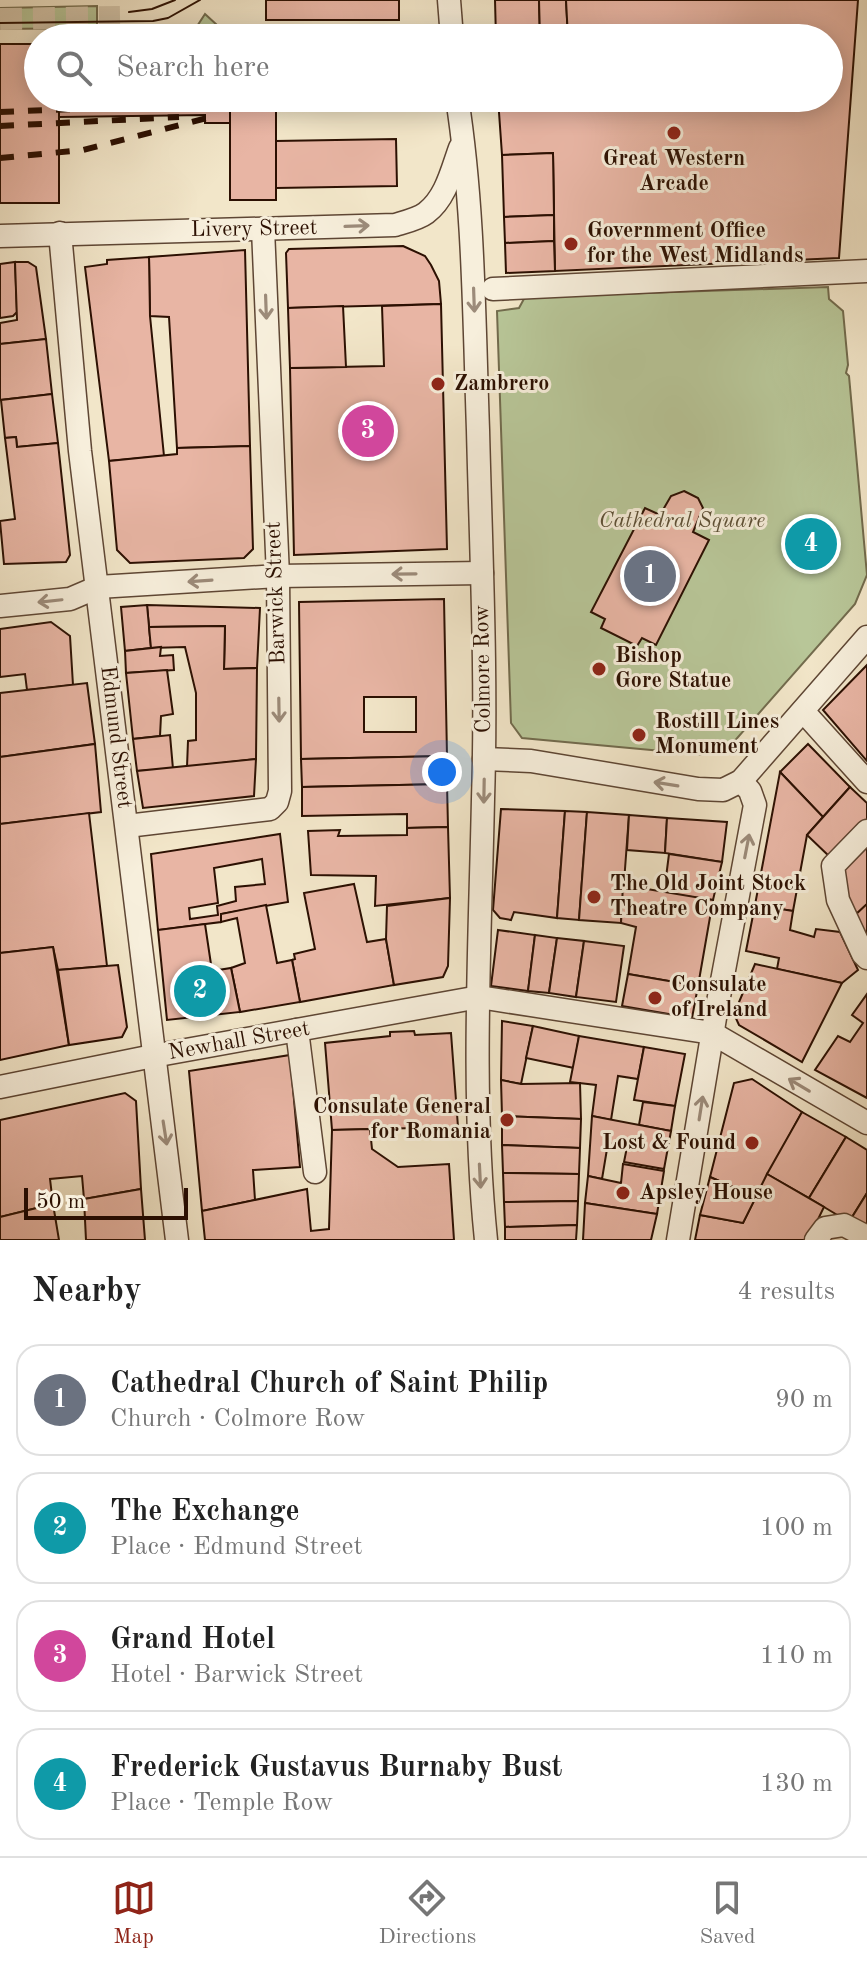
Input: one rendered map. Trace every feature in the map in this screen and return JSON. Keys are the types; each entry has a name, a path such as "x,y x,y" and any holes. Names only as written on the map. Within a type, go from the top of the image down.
{"street":[{"path":"449,0 451,24"},
{"name":"Colmore Row","path":"459,112 470,223 482,573 484,759 479,997 480,1177 486,1240"},
{"name":"Livery Street","path":"0,236 395,225 425,214 445,189 462,143"},
{"name":"Barwick Street","path":"127,826 270,809 277,802 280,791 278,576 263,229"},
{"name":"Edmund Street","path":"60,233 80,451 177,1240"},
{"path":"493,289 867,271"},
{"path":"0,606 70,599 98,587 278,576 482,573"},
{"path":"484,759 531,761 698,789 723,790 741,781 867,637"},
{"path":"803,711 867,782"},
{"path":"678,1240 712,1033 755,805 750,791 741,781"},
{"path":"867,831 833,866 838,900 867,958"},
{"name":"Newhall Street","path":"0,1087 479,997 712,1033"},
{"path":"297,1030 315,1172"},
{"path":"712,1033 867,1123"},
{"path":"816,1240 825,1228 844,1225 867,1237"}],"green space":[{"path":"97,6 97,24 24,24 24,29 0,29 0,8"},
{"path":"205,14 216,24 199,24"},
{"name":"Cathedral Square","path":"828,287 829,299 843,311 846,373 849,376 867,575 855,604 732,744 715,754 522,738 511,723 497,311 519,308 525,297"}],"building":[{"path":"266,0 399,0 399,20 266,20"},
{"path":"495,0 539,0 540,24 496,24"},
{"path":"539,0 566,0 567,24 540,24"},
{"path":"566,0 858,0 839,258 555,271 553,153 502,155 499,112 843,112 843,24 567,24"},
{"path":"0,44 24,44 24,112 59,112 59,203 0,203"},
{"path":"59,112 230,112 230,123 205,123 205,115 59,117"},
{"path":"230,112 276,112 276,200 230,200"},
{"path":"396,139 397,186 276,188 276,141"},
{"path":"553,153 554,215 504,217 502,155"},
{"path":"554,215 554,241 505,243 504,217"},
{"path":"554,241 555,271 506,273 505,243"},
{"path":"403,246 425,256 431,265 439,281 441,304 288,308 286,253 289,249"},
{"path":"245,250 250,446 177,448 169,317 150,316 149,257"},
{"path":"149,257 150,316 164,456 109,461 85,267 107,264 107,260"},
{"path":"15,262 17,312 13,316 0,318 0,264"},
{"path":"15,262 28,262 36,267 46,339 0,344 0,323 17,320"},
{"path":"441,304 447,549 294,555 290,368 384,366 382,306"},
{"path":"343,306 346,367 290,368 288,308"},
{"path":"46,339 52,394 0,400 0,344"},
{"path":"52,394 58,443 17,447 16,437 5,438 1,400"},
{"path":"16,437 17,447 58,443 70,555 66,562 4,564 0,521 15,519 5,438"},
{"path":"250,446 253,549 244,558 130,563 117,550 109,461 177,454 177,448"},
{"path":"684,491 698,498 703,508 693,532 709,540 656,645 642,638 637,646 601,628 605,619 591,612 645,508 660,515 671,496"},
{"path":"444,599 447,756 301,759 299,602","holes":["364,697 416,697 416,732 364,732"]},
{"path":"147,605 260,608 257,668 224,669 225,626 149,627"},
{"path":"147,605 151,648 125,651 121,607"},
{"path":"51,622 70,636 73,685 27,690 25,674 0,677 0,629"},
{"path":"225,626 224,669 257,668 256,759 187,767 188,741 196,740 196,693 185,647 151,648 149,627"},
{"path":"161,647 160,656 173,655 174,670 126,673 125,651"},
{"path":"867,665 867,761 823,710"},
{"path":"167,670 173,714 161,716 160,736 133,739 126,673"},
{"path":"87,683 95,744 0,757 0,693"},
{"path":"170,735 173,769 137,771 133,739"},
{"path":"95,744 101,812 0,824 0,757"},
{"path":"808,744 850,787 823,817 780,772"},
{"path":"447,756 447,784 302,787 301,759"},
{"path":"256,759 254,796 143,808 137,771"},
{"path":"780,772 823,817 807,835 793,911 755,905"},
{"path":"447,784 448,827 407,828 407,814 302,816 302,787"},
{"path":"850,787 867,803 867,819 831,858 807,835"},
{"path":"501,809 565,811 557,918 514,912 511,920 500,918 493,910"},
{"path":"565,811 587,812 579,920 557,918"},
{"path":"587,812 629,815 621,923 579,920"},
{"path":"89,813 107,966 58,970 53,947 0,953 0,824"},
{"path":"629,815 667,818 665,853 627,850"},
{"path":"667,818 727,822 722,862 665,853"},
{"path":"448,827 450,898 375,906 376,876 311,875 308,831 340,830 338,836 407,835 407,828"},
{"path":"280,834 288,902 221,914 221,922 158,930 151,854","holes":["262,859 265,884 235,887 236,901 217,906 218,915 190,919 189,908 218,903 214,868"]},
{"path":"867,841 867,904 852,918 839,868"},
{"path":"669,854 722,862 713,900 664,893"},
{"path":"354,884 367,942 386,939 394,985 300,1002 292,960 295,959 294,954 315,949 304,893"},
{"path":"623,885 713,900 698,986 628,974 636,927 621,923"},
{"path":"450,898 448,966 443,977 394,985 386,939 387,906"},
{"path":"867,904 867,945 852,918"},
{"path":"266,905 277,963 292,960 300,1002 240,1012 231,968 245,963 237,918 221,922 221,914"},
{"path":"755,905 793,911 790,930 814,937 816,929 840,932 858,970 842,983 777,969 779,958 746,951"},
{"path":"205,924 212,971 231,968 240,1012 167,1020 158,930"},
{"path":"498,930 535,935 528,991 491,986"},
{"path":"535,935 557,938 549,993 528,991"},
{"path":"557,938 584,941 576,997 549,993"},
{"path":"584,941 624,946 616,1002 576,997"},
{"path":"53,947 69,1045 0,1060 0,953"},
{"path":"755,964 842,983 802,1062 739,1025 734,1014"},
{"path":"118,965 127,1027 122,1037 69,1045 58,970"},
{"path":"628,974 698,986 692,1018 622,1006"},
{"path":"867,994 867,1098 815,1070 838,1036 850,1042 863,1023 852,1015"},
{"path":"502,1021 533,1026 521,1084 501,1080"},
{"path":"533,1026 579,1036 574,1068 526,1058"},
{"path":"414,1031 415,1035 451,1033 458,1127 332,1130 325,1043"},
{"path":"579,1036 644,1047 638,1079 618,1076 611,1120 592,1116 596,1085 570,1082"},
{"path":"644,1047 685,1054 675,1106 634,1100"},
{"path":"290,1055 300,1167 253,1170 255,1200 202,1211 189,1071"},
{"name":"Lost & Found","path":"752,1079 802,1112 756,1197 710,1177 734,1083"},
{"path":"501,1080 521,1084 580,1083 581,1119 502,1116"},
{"path":"125,1093 136,1101 141,1189 84,1199 82,1176 50,1179 53,1204 0,1217 0,1120"},
{"path":"643,1102 675,1106 671,1131 639,1125"},
{"path":"802,1112 846,1137 809,1198 767,1174"},
{"path":"502,1116 581,1119 580,1148 502,1145"},
{"path":"592,1116 671,1131 664,1169 624,1162 627,1147 608,1143 602,1179 588,1176"},
{"path":"370,1129 372,1149 398,1167 449,1164 454,1240 205,1240 202,1211 307,1189 311,1231 329,1229 332,1130"},
{"path":"846,1137 867,1150 867,1193 849,1222 809,1198"},
{"path":"502,1145 580,1148 579,1174 503,1173"},
{"name":"Apsley House","path":"623,1164 664,1171 657,1214 585,1203 588,1176 621,1183"},
{"path":"503,1173 579,1174 578,1201 504,1202"},
{"path":"767,1174 824,1207 808,1240 695,1240 700,1215 743,1223"},
{"path":"710,1177 756,1197 743,1223 700,1215"},
{"path":"141,1189 145,1240 86,1240 84,1199"},
{"path":"867,1193 867,1232 849,1222"},
{"path":"578,1201 577,1225 505,1227 504,1202"},
{"path":"585,1203 657,1214 651,1240 583,1240"},
{"path":"53,1204 59,1240 0,1240 0,1217"},
{"path":"577,1225 576,1240 505,1240 505,1227"}],"tunnel":[{"path":"0,19 120,17"}],"tram line":[{"path":"129,12 152,9 175,0"},
{"path":"0,23 153,21 168,18 200,0"}],"railway":[{"path":"0,112 24,111"},
{"path":"0,158 83,150 219,115"},
{"path":"0,126 179,117"}],"place":[{"name":"Great Western Arcade","path":"674,133"},
{"name":"Government Office for the West Midlands","path":"571,244"},
{"name":"Zambrero","path":"438,384"},
{"name":"Grand Hotel","path":"368,431"},
{"name":"Frederick Gustavus Burnaby Bust","path":"811,544"},
{"name":"Cathedral Church of Saint Philip","path":"650,576"},
{"name":"Bishop Gore Statue","path":"599,669"},
{"name":"Rostill Lines Monument","path":"639,735"},
{"name":"The Old Joint Stock Theatre Company","path":"594,897"},
{"name":"The Exchange","path":"200,991"},
{"name":"Consulate of Ireland","path":"655,998"},
{"name":"Consulate General for Romania","path":"507,1120"},
{"name":"Lost & Found","path":"752,1143"},
{"name":"Apsley House","path":"623,1193"}]}
